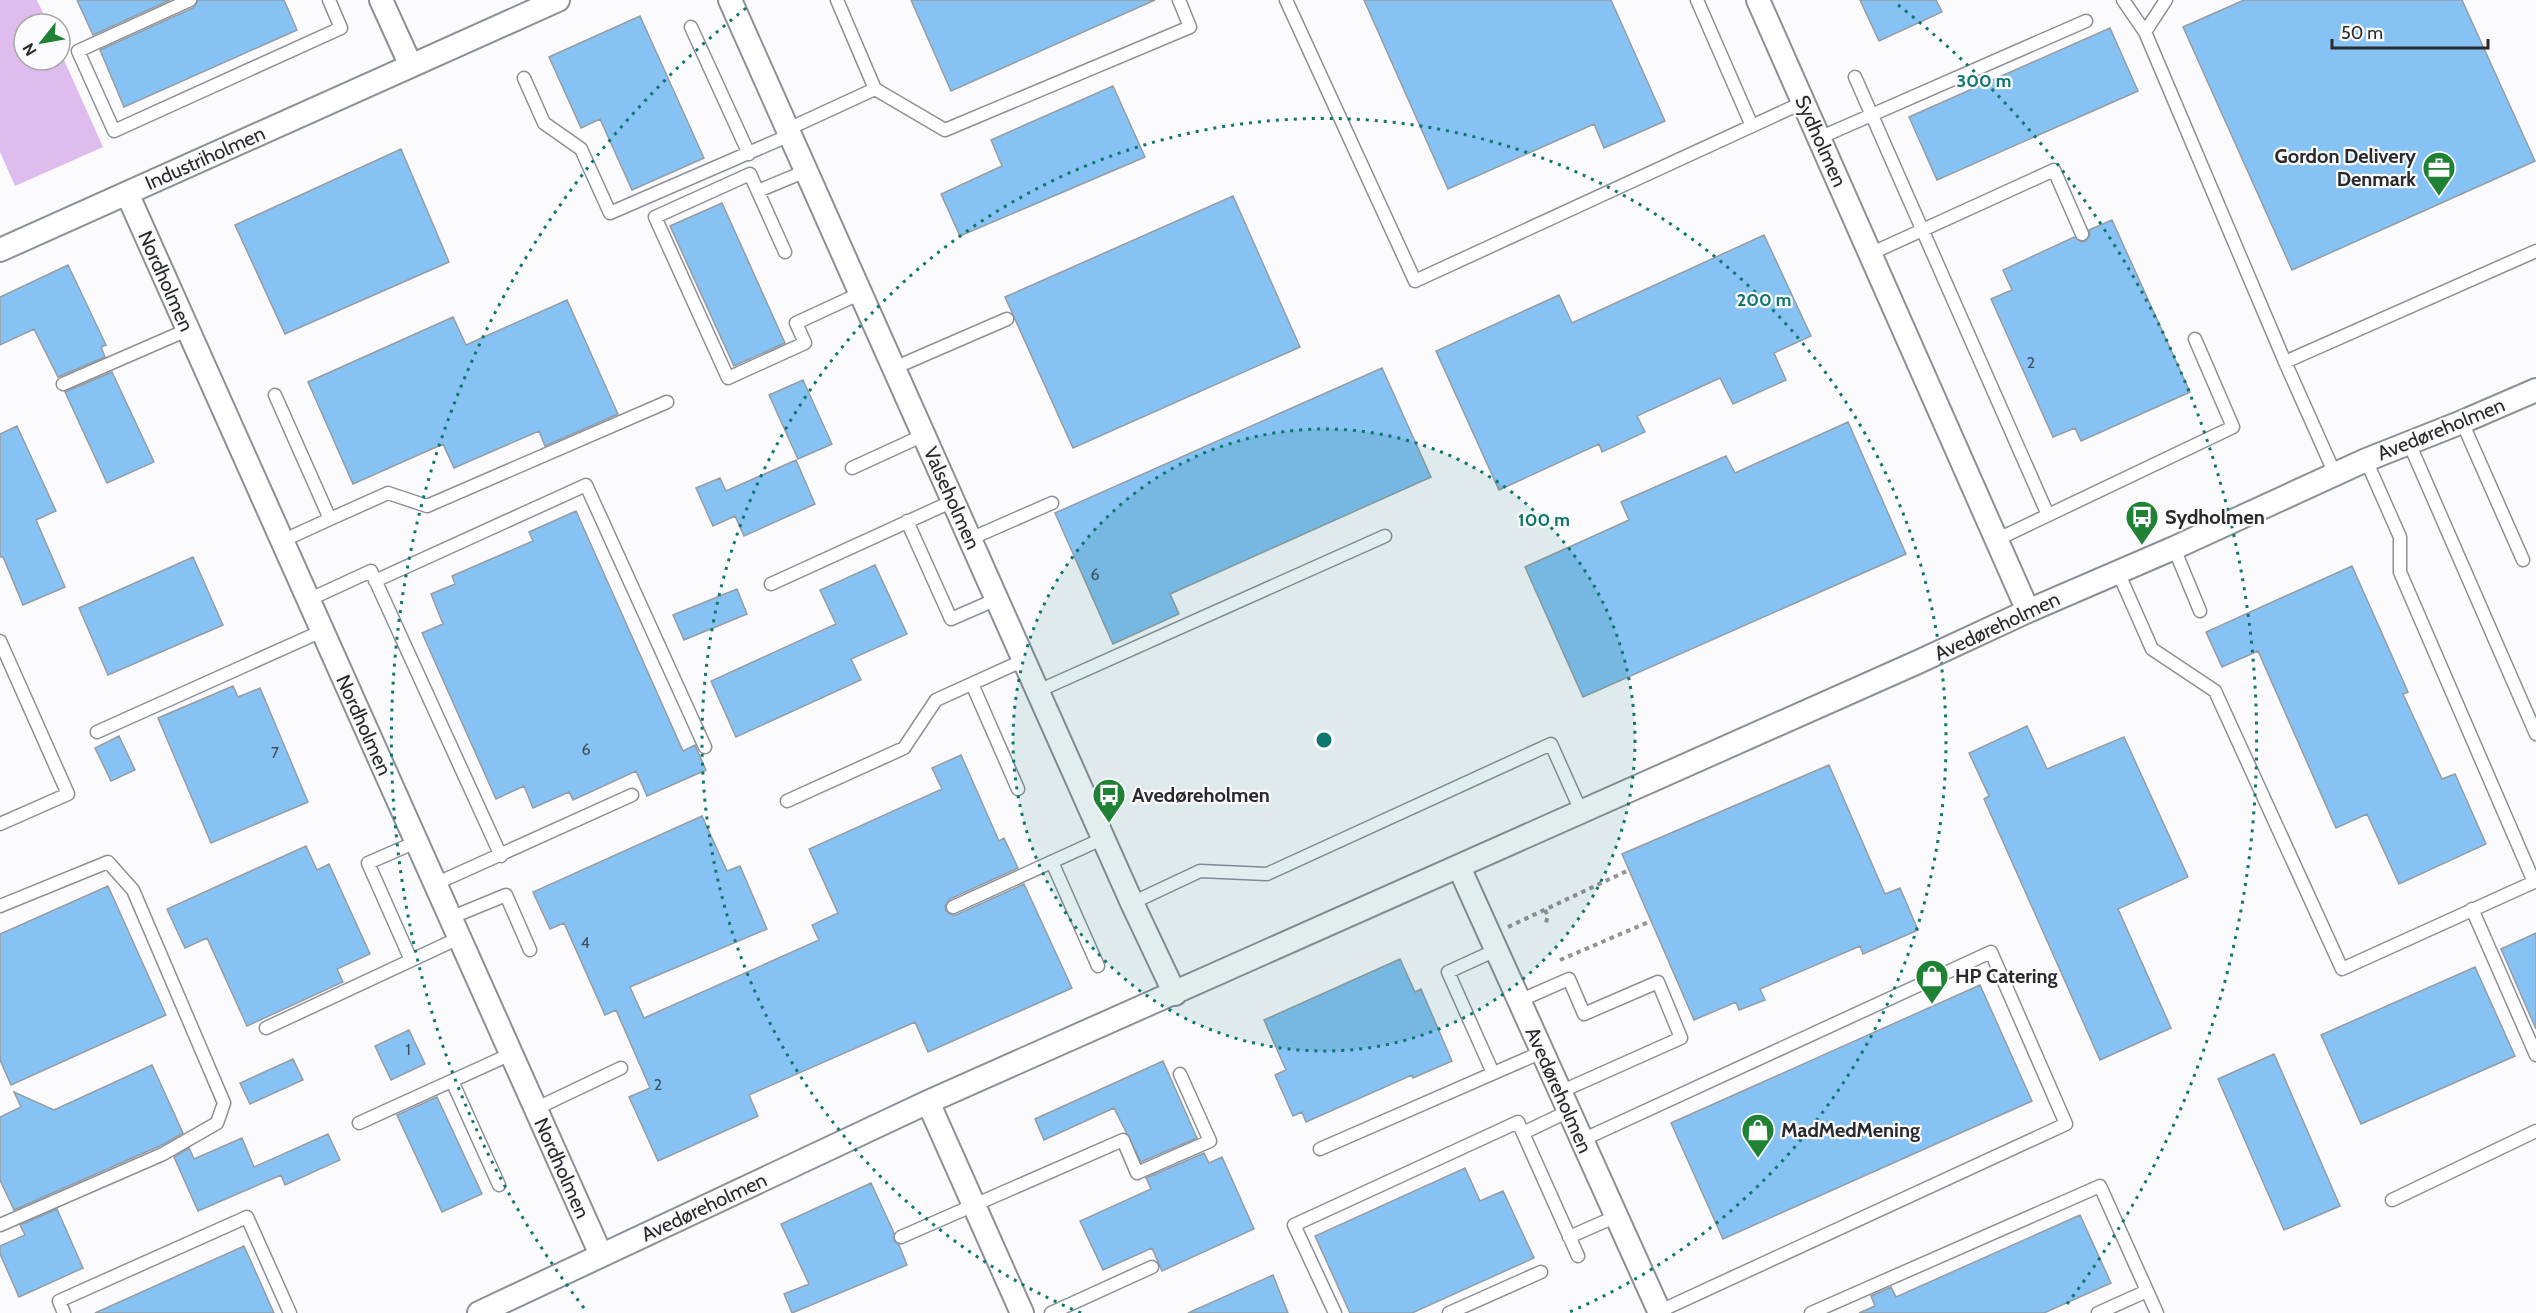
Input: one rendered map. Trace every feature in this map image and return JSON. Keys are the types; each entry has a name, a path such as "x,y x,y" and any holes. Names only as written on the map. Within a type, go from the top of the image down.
{"street":[{"path":"381,0 411,66"},
{"name":"Industriholmen","path":"0,250 558,0"},
{"name":"Valseholmen","path":"730,0 1132,903 1175,994"},
{"name":"Sydholmen","path":"1758,0 1872,253 2028,611"},
{"name":"Nordholmen","path":"127,194 601,1255"},
{"name":"Avedøreholmen","path":"479,1313 928,1102 2174,548 2366,460 2536,390"},
{"name":"Avedøreholmen","path":"1459,867 1660,1312"},
{"path":"928,1102 1022,1313"}],"lane":[{"path":"190,0 78,51 114,130 341,28 329,0"},
{"path":"837,0 875,88 945,130 1190,27 1179,0"},
{"path":"1286,0 1415,281 1804,102"},
{"path":"1697,0 1752,126"},
{"path":"2122,0 2145,32 2335,474"},
{"path":"2145,32 2166,0"},
{"path":"1819,138 2086,21"},
{"path":"691,27 749,154"},
{"path":"1855,77 2048,515"},
{"path":"524,78 544,123 581,149 610,213 749,154 875,88"},
{"path":"1872,253 2054,170 2082,234"},
{"path":"758,191 806,171"},
{"path":"785,252 750,174 655,217 728,378 805,343 796,323 861,293"},
{"path":"2285,362 2536,251"},
{"path":"894,368 1007,319"},
{"path":"63,384 188,330"},
{"path":"1998,539 2234,427 2195,339"},
{"path":"275,395 330,519"},
{"path":"282,542 388,493 427,506 668,402"},
{"path":"2462,422 2523,560"},
{"path":"852,468 924,435"},
{"path":"2409,443 2536,734"},
{"path":"2118,572 2152,649 2215,691 2342,969 2534,882 2400,572 2400,537 2366,460"},
{"path":"375,581 586,485 705,747"},
{"path":"771,584 953,501"},
{"path":"970,539 1052,503"},
{"path":"908,522 951,620 997,599"},
{"path":"1038,691 1384,536"},
{"path":"2174,548 2200,611"},
{"path":"308,600 371,571 501,856"},
{"path":"97,732 322,631"},
{"path":"0,641 68,794 0,825"},
{"path":"787,801 904,748 936,700 1024,660"},
{"path":"972,684 1018,789"},
{"path":"1132,903 1200,871 1267,874 1551,744 1581,811"},
{"path":"435,884 632,795"},
{"path":"953,908 1104,838"},
{"path":"411,960 368,863 416,842"},
{"path":"0,906 108,862 133,890 224,1103 217,1123 163,1154 0,1225"},
{"path":"1052,862 1098,966"},
{"path":"266,1028 411,960 506,895 530,950"},
{"path":"2472,909 2536,1055"},
{"path":"1493,943 1448,972 1493,1073"},
{"path":"1582,1140 1990,952 2066,1124 1660,1312"},
{"path":"1519,1001 1569,979 1584,1014 1658,982 1681,1038 1565,1102 1523,1133"},
{"path":"1320,1149 1542,1052"},
{"path":"358,1123 511,1054"},
{"path":"535,1109 621,1068"},
{"path":"901,1237 1123,1140 1137,1173 1210,1141 1180,1074"},
{"path":"452,1081 499,1185"},
{"path":"1335,1313 1294,1225 1518,1122 1578,1256"},
{"path":"2392,1200 2536,1131"},
{"path":"1811,1313 2100,1186 2157,1313"},
{"path":"1569,1237 1617,1216"},
{"path":"64,1313 59,1301 247,1217 289,1313"},
{"path":"1051,1313 1152,1267"},
{"path":"1449,1313 1541,1272"},
{"path":"2098,1313 2147,1291"}],"path":[{"path":"1493,943 1545,910 1629,870"},
{"path":"1545,910 1548,916 1545,926"},
{"path":"1560,960 1651,921"}],"shaded area":[{"path":"0,0 37,0 42,12 12,12 12,72 69,72 103,147 15,186 0,152"}],"building":[{"path":"77,0 170,0 93,35"},
{"path":"198,0 284,0 297,30 124,107 100,50 193,8"},
{"path":"911,0 1155,0 951,91"},
{"path":"1364,0 1611,0 1665,121 1604,148 1594,124 1448,189"},
{"path":"1860,0 1936,0 1942,12 1879,41"},
{"path":"2244,0 2462,0 2535,161 2292,270 2183,27"},
{"path":"640,16 704,158 632,190 600,119 581,128 549,57"},
{"path":"2110,28 2138,91 1937,180 1909,117"},
{"path":"1113,86 1145,157 960,236 941,194 1002,166 991,140"},
{"path":"401,149 449,262 285,334 235,225"},
{"path":"1233,196 1300,347 1073,448 1005,297"},
{"path":"722,203 785,343 734,366 670,226"},
{"path":"2112,220 2190,392 2081,441 2075,428 2053,437 1991,299 2012,290 2003,270 2074,237 2081,242 2086,241 2090,235 2089,230"},
{"path":"1764,235 1811,336 1774,353 1786,380 1733,404 1720,378 1637,416 1645,432 1602,452 1599,444 1499,490 1436,351 1559,295 1572,323"},
{"path":"68,265 106,345 101,347 105,357 58,377 34,329 0,345 0,297"},
{"path":"567,300 618,414 545,446 539,431 454,468 443,444 353,484 308,382 453,317 466,345"},
{"path":"1382,368 1431,477 1170,594 1179,614 1113,644 1055,513"},
{"path":"112,372 154,462 107,483 65,392"},
{"path":"803,380 832,444 798,459 769,395"},
{"path":"1848,422 1906,554 1583,697 1525,567 1629,520 1621,502 1726,456 1735,473"},
{"path":"17,426 56,511 36,520 65,587 23,605 3,557 0,557 0,434"},
{"path":"796,460 815,504 744,536 735,516 713,526 696,488 720,478 726,491"},
{"path":"576,511 683,751 695,745 706,770 647,796 636,771 573,800 569,792 533,808 524,786 496,799 422,633 443,624 431,594 455,584 452,576 533,541 529,532"},
{"path":"193,557 223,625 108,675 79,608"},
{"path":"875,565 907,634 851,659 861,680 736,737 711,681 836,624 820,590"},
{"path":"2352,566 2408,692 2403,694 2442,779 2455,774 2486,844 2399,884 2367,814 2336,828 2258,651 2222,667 2206,632"},
{"path":"737,589 747,614 684,640 673,615"},
{"path":"233,686 238,697 260,688 308,802 211,843 158,718"},
{"path":"2027,726 2047,769 2124,737 2188,877 2118,909 2171,1028 2100,1060 1984,799 1989,796 1969,753"},
{"path":"119,736 135,770 111,781 95,748"},
{"path":"961,755 999,841 1004,838 1018,868 950,899 945,906 946,911 956,915 1024,884 1072,988 928,1052 915,1022 749,1095 758,1116 658,1161 629,1097 650,1088 616,1010 605,1015 564,923 550,929 533,892 702,816 727,871 740,866 767,929 630,987 644,1018 819,940 812,925 838,913 809,849 942,789 932,768"},
{"path":"1829,765 1885,894 1900,888 1918,930 1863,954 1860,946 1760,989 1765,1000 1739,1010 1736,1002 1694,1020 1622,854"},
{"path":"306,846 317,870 329,864 370,954 337,969 343,982 247,1026 207,938 185,948 167,909"},
{"path":"108,886 166,1015 11,1085 0,1060 0,934"},
{"path":"2536,933 2536,1029 2501,949"},
{"path":"1400,959 1415,992 1421,989 1452,1061 1413,1078 1412,1075 1306,1122 1302,1112 1293,1116 1275,1075 1286,1070 1264,1020"},
{"path":"2475,967 2515,1056 2361,1124 2321,1035"},
{"path":"1980,985 2032,1101 1723,1239 1671,1123"},
{"path":"409,1030 425,1064 391,1080 375,1046"},
{"path":"2274,1054 2340,1206 2284,1230 2218,1079"},
{"path":"293,1059 303,1080 250,1104 240,1083"},
{"path":"1163,1061 1197,1138 1141,1162 1114,1108 1044,1140 1035,1119"},
{"path":"152,1065 183,1133 164,1144 14,1210 0,1180 0,1117 21,1107 14,1092 54,1110"},
{"path":"437,1097 482,1194 442,1212 397,1115"},
{"path":"328,1134 340,1160 285,1185 281,1175 198,1211 174,1157 189,1148 194,1159 242,1138 254,1167"},
{"path":"1204,1153 1209,1163 1222,1157 1254,1229 1162,1271 1152,1248 1103,1270 1080,1221 1151,1189 1146,1178"},
{"path":"1465,1168 1480,1201 1503,1191 1534,1258 1412,1313 1350,1313 1315,1236"},
{"path":"871,1183 894,1233 894,1241 899,1245 907,1265 792,1313 784,1294 809,1284 781,1224"},
{"path":"57,1209 83,1268 19,1297 0,1254 0,1246 25,1235 20,1225"},
{"path":"2080,1215 2111,1283 2044,1313 1859,1313 1875,1306 1871,1296 1891,1287 1896,1297"},
{"path":"244,1246 274,1313 95,1313"},
{"path":"1273,1275 1288,1313 1188,1313"}],"place":[{"name":"Gordon Delivery Denmark","path":"2439,197"},
{"name":"Sydholmen","path":"2142,546"},
{"name":"Avedøreholmen","path":"1109,824"},
{"name":"HP Catering","path":"1932,1005"},
{"name":"MadMedMening","path":"1758,1159"}]}
